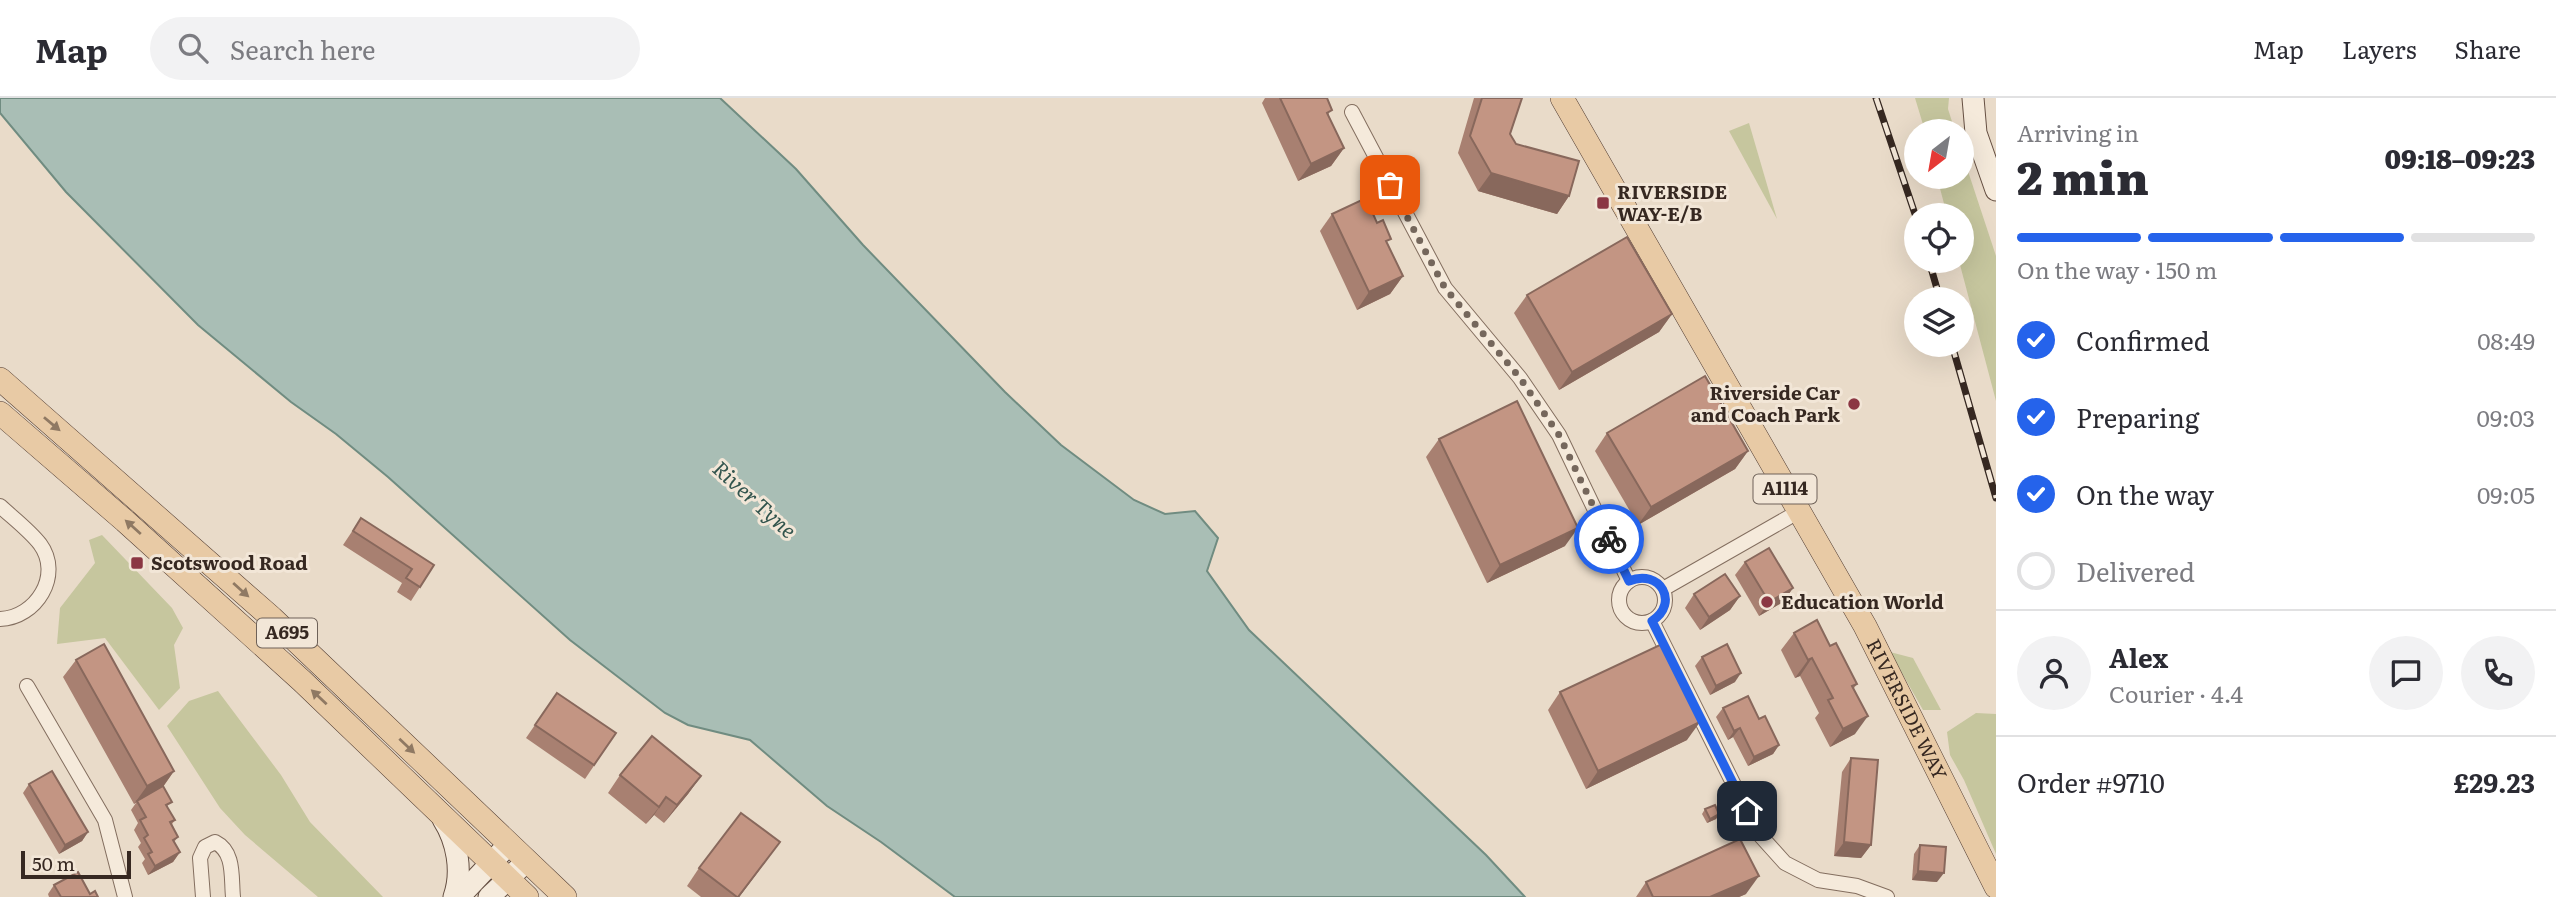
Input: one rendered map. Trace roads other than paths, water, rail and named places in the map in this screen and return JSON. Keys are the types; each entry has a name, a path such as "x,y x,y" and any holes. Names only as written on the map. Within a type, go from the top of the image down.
{"main road":[{"name":"RIVERSIDE WAY","path":"1562,98 1865,626 1996,887"},
{"path":"1973,98 1976,133 1996,190"},
{"name":"A695","path":"0,379 272,618 565,897"},
{"name":"A695","path":"0,413 216,602 527,897"},
{"path":"436,808 449,828 455,846 458,868 457,897"},
{"path":"457,897 509,844"},
{"path":"489,897 527,861"}],"street":[{"path":"1352,112 1445,288 1520,378 1559,435 1629,581"},
{"path":"0,506 40,545 47,560 48,575 44,591 36,603 22,615 0,619"},
{"path":"1663,589 1798,512"},
{"path":"1636,578 1651,579 1663,589 1663,611 1652,621 1637,623 1630,620 1620,609 1620,593 1629,581 1636,578"},
{"path":"1652,621 1758,833 1785,863 1818,880 1857,886 1887,897"},
{"path":"27,686 105,820 125,897"},
{"path":"203,897 200,858 205,847 215,842 224,846 229,853 233,897"}],"water":[{"name":"River Tyne","path":"0,98 720,98 796,169 863,245 1005,392 1061,445 1134,500 1165,514 1195,511 1218,538 1207,571 1249,630 1486,855 1525,897 955,897 827,806 750,740 688,725 665,713 570,640 388,477 198,325 66,192 0,113"}],"railway":[{"path":"1876,98 1911,203"},
{"path":"1932,273 1937,287"},
{"path":"1955,357 1996,498"}],"place":[{"name":"RIVERSIDE WAY-E/B","path":"1603,203"},
{"name":"Riverside Car and Coach Park","path":"1854,404"},
{"name":"Scotswood Road","path":"137,563"},
{"name":"Education World","path":"1767,602"}]}
